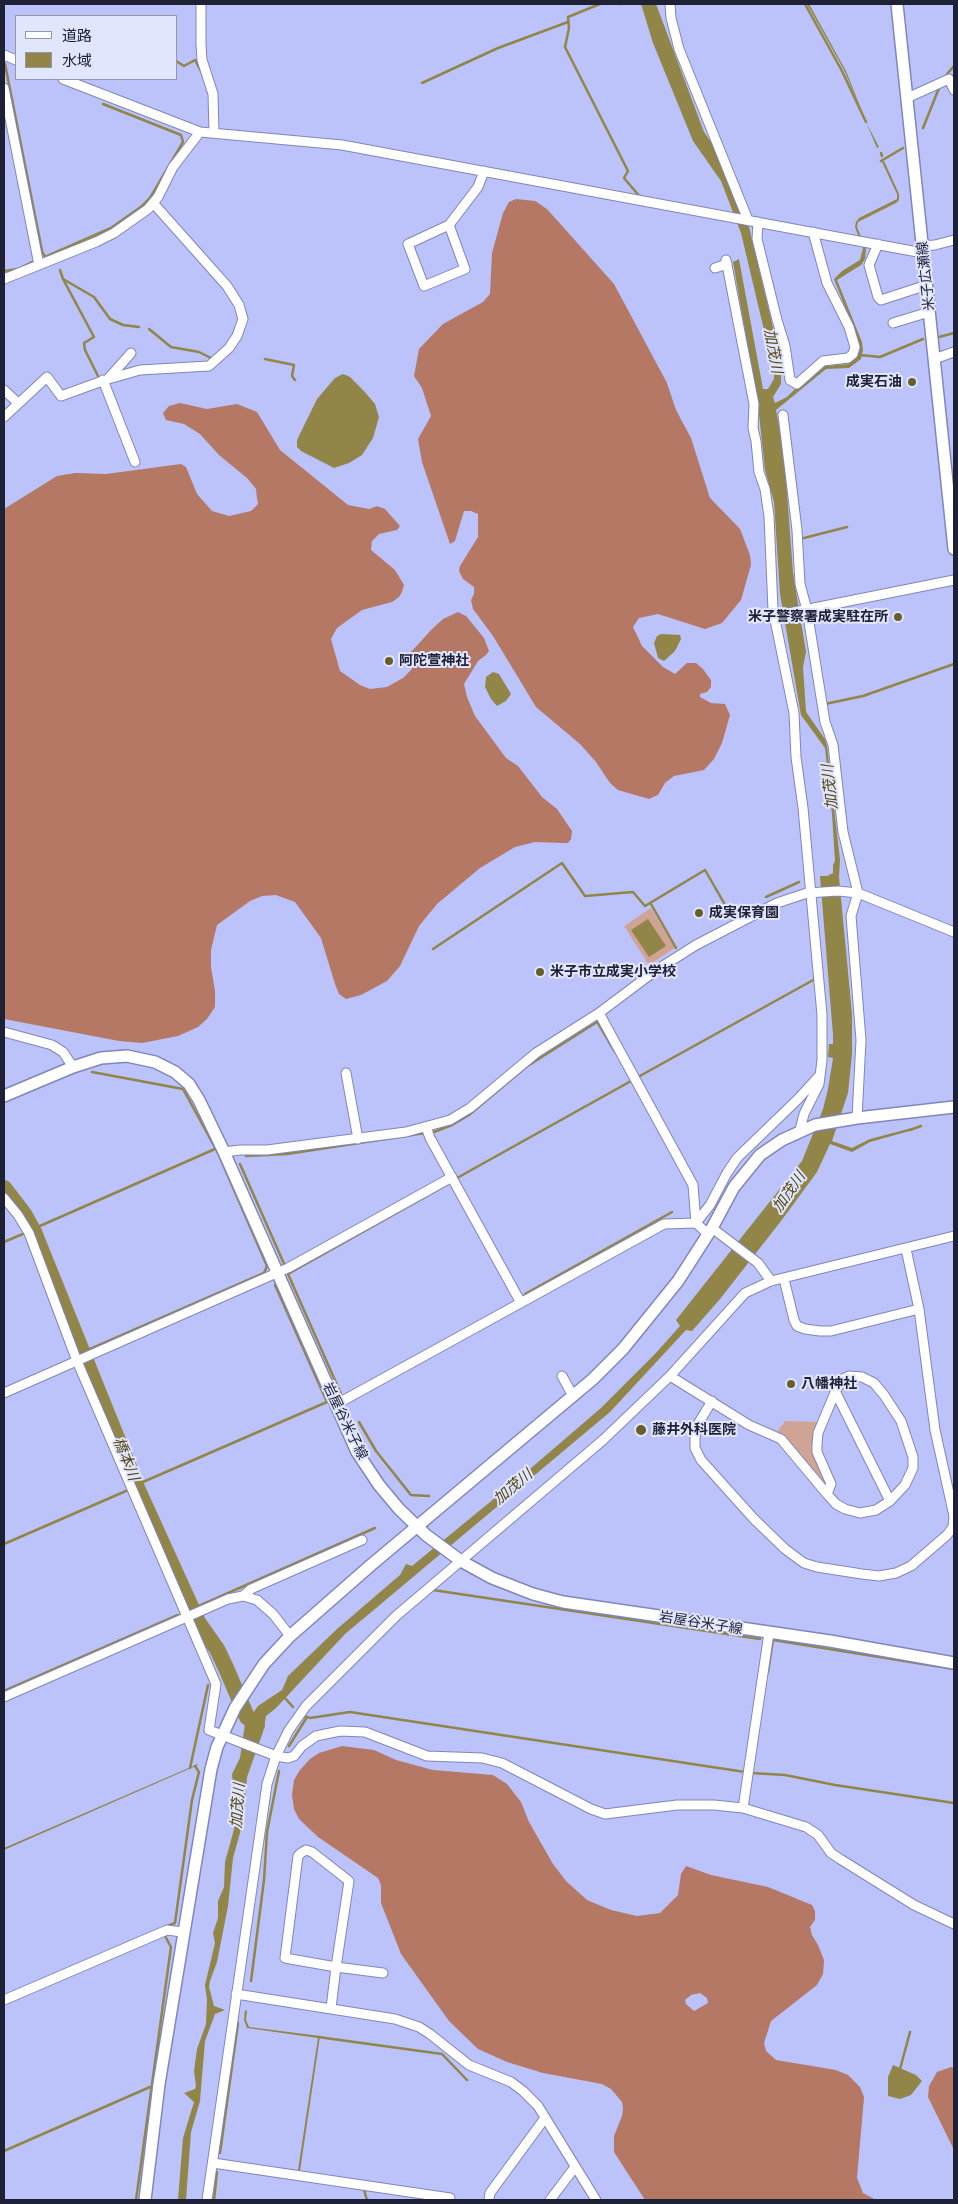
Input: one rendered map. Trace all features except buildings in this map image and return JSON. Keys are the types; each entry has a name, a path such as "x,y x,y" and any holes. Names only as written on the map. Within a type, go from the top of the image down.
{"main road":[{"name":"米子広瀬線","path":"897,4 954,549"},
{"name":"岩屋谷米子線","path":"4,1096 73,1067 101,1058 127,1056 155,1062 175,1072 189,1084 199,1100 224,1152 357,1452 379,1485 417,1527 458,1560 492,1578 533,1594 563,1602 830,1641 954,1663"},
{"path":"145,2200 159,2084 182,1932 210,1768 235,1708 247,1687 264,1664 290,1636 573,1396 617,1355 648,1319 713,1232 734,1188 760,1155 800,1130 815,1125 853,1118 954,1107"}],"street":[{"path":"201,4 202,60 213,94 214,133"},
{"path":"670,4 671,18 679,49 748,220"},
{"path":"907,98 949,79 953,83"},
{"path":"66,80 200,132 342,144 878,244 923,249 954,240"},
{"path":"4,88 39,266"},
{"path":"4,279 39,266 114,233 154,204 173,167 200,132"},
{"path":"449,226 465,269 424,286 408,244 449,226 478,187 484,171"},
{"path":"4,417 47,377 61,396 140,370 209,366 230,348 243,319 239,305 227,286 154,204"},
{"path":"758,222 757,239 785,346 790,380 797,384 823,361 848,358 853,354 855,347 849,327 827,283 813,232"},
{"path":"878,244 869,265 878,297 881,300 926,285"},
{"path":"715,268 726,262 754,404 753,428 759,472 765,489 769,516 774,616 788,675 794,713 796,757 822,1015 821,1074 819,1084 804,1114 800,1130"},
{"path":"893,323 929,312"},
{"path":"934,359 954,352"},
{"path":"106,380 131,353"},
{"path":"106,380 135,462"},
{"path":"4,390 18,403"},
{"path":"783,415 792,478 800,584 825,722 833,745 843,832 858,893 851,916 860,1022 853,1118"},
{"path":"774,616 954,580"},
{"path":"224,1152 267,1150 358,1139 426,1127 450,1120 470,1108 536,1053 599,1013 655,972 696,945 783,900 821,891 858,893 954,932"},
{"path":"599,1013 693,1185 696,1222"},
{"path":"4,1032 52,1045 67,1056 73,1067"},
{"path":"346,1073 358,1139"},
{"path":"696,1222 710,1205 737,1158 821,1074"},
{"path":"426,1127 430,1138 522,1303"},
{"path":"4,1393 277,1273 452,1177"},
{"path":"4,1198 18,1214 29,1233 192,1615 216,1684 209,1730 276,1756 288,1758 294,1756 309,1740 322,1734 340,1731 365,1732 427,1756 482,1758 502,1763 591,1809 605,1814 677,1805 714,1805 744,1808 806,1827 818,1835 831,1852 840,1859 914,1905 954,1924"},
{"path":"335,1405 664,1224 696,1222 758,1263 771,1281"},
{"path":"207,2200 267,1784 276,1756 289,1730 306,1706 396,1616 458,1560 603,1440 670,1376 740,1297 771,1281 954,1236"},
{"path":"712,1401 698,1424 695,1448 701,1460 754,1519 785,1549 804,1562 817,1567 862,1574 879,1576 896,1573 911,1566 948,1535 953,1527 954,1516 953,1502 935,1430 919,1309 906,1249"},
{"path":"784,1278 794,1320 797,1326 806,1329 831,1331 919,1309"},
{"path":"562,1376 573,1396"},
{"path":"670,1376 749,1426 781,1439 827,1494 836,1504 853,1512 876,1510 890,1501 905,1485 913,1468 913,1457 901,1421 880,1389 862,1376 849,1376 844,1379 835,1391 818,1434 817,1445 817,1452 831,1484 827,1494"},
{"path":"835,1391 890,1501"},
{"path":"243,1596 251,1589 362,1540"},
{"path":"4,1697 228,1599 243,1596 257,1600 273,1614 290,1636"},
{"path":"744,1808 769,1633"},
{"path":"331,2008 336,1967 349,1881 312,1852 306,1850 298,1856 285,1958 336,1967 383,1973"},
{"path":"4,2000 167,1930 182,1932"},
{"path":"236,1994 395,2019 419,2027 442,2042 470,2065 518,2087 538,2106 596,2200"},
{"path":"489,2200 490,2193 544,2118"},
{"path":"213,2163 450,2198"},
{"path":"550,2200 575,2167"}],"shaded area":[{"path":"516,199 535,201 547,209 614,284 667,383 676,410 691,438 710,498 740,529 750,555 751,565 741,600 722,623 705,629 658,614 639,618 633,627 642,646 663,667 675,674 687,663 696,663 703,669 711,680 711,687 707,692 700,694 700,697 711,703 725,704 730,715 722,743 714,759 704,770 674,776 665,783 658,795 649,799 618,790 610,783 596,762 580,744 536,707 493,636 473,609 471,600 474,594 474,587 463,579 459,571 460,566 478,537 478,514 464,511 455,541 450,544 422,462 418,439 431,416 422,388 414,376 419,349 443,324 483,302 490,294 492,253 503,213 509,202"},
{"path":"180,403 207,409 237,404 257,412 280,450 348,505 369,509 377,506 385,509 400,526 397,530 379,534 372,541 371,550 395,570 404,585 399,597 392,602 362,610 337,628 331,639 340,671 360,685 370,689 387,687 403,678 412,669 411,652 443,619 458,612 466,616 484,638 489,651 478,661 464,684 475,716 506,758 518,766 542,797 557,809 572,831 571,839 568,843 535,842 515,847 480,868 437,904 419,926 400,966 387,981 361,995 346,999 339,994 321,938 295,902 276,895 262,896 250,901 217,925 211,950 215,1007 207,1019 198,1027 178,1036 142,1043 119,1041 4,1019 4,509 57,476 75,473 106,474 181,464 186,467 197,494 212,511 229,516 251,511 258,504 256,489 247,478 219,455 200,434 184,424 166,420 163,413 169,406"},
{"path":"651,908 675,948 649,965 624,926"},
{"path":"785,1421 818,1422 812,1442 813,1450 826,1482 824,1484 785,1437 777,1432"},
{"path":"342,1746 374,1750 396,1760 433,1770 493,1775 507,1784 521,1802 529,1822 553,1864 566,1881 587,1900 611,1910 637,1916 660,1913 678,1895 681,1874 686,1866 711,1875 768,1887 812,1905 815,1911 815,1920 810,1927 824,1960 823,1974 817,1985 771,2021 764,2043 766,2051 776,2060 836,2070 848,2075 860,2087 864,2097 857,2178 863,2193 876,2200 645,2200 614,2152 614,2136 623,2108 622,2102 611,2089 602,2084 543,2073 507,2062 478,2049 449,2021 401,1954 381,1903 381,1885 378,1878 318,1837 299,1819 294,1809 292,1795 294,1780 310,1759 319,1753","holes":["700,1993 707,1998 708,2003 694,2011 686,2004 685,2000 691,1995"]},
{"path":"951,2067 954,2068 954,2150 928,2097 929,2086 937,2072"}],"water":[{"name":"加茂川","path":"641,4 656,4 704,132 720,155 749,227 781,361 781,384 773,397 775,403 787,397 802,382 824,366 848,364 857,357 860,350 859,343 834,279 842,271 860,260 863,248 855,227 859,218 897,199 897,194 882,162 884,161 899,194 899,200 896,203 858,222 857,227 866,249 865,259 861,265 837,280 862,342 861,359 849,368 826,369 776,410 784,453 793,573 806,652 803,667 806,712 825,739 827,746 840,860 839,877 852,1014 852,1054 848,1093 832,1141 852,1148 870,1139 912,1128 913,1130 870,1142 852,1152 830,1144 817,1172 781,1221 720,1299 692,1331 686,1330 610,1412 345,1634 276,1708 266,1716 263,1732 247,1777 243,1822 233,1858 228,1906 217,1962 209,1987 214,2006 225,2010 215,2014 205,2041 200,2101 191,2132 186,2200 178,2200 183,2138 194,2102 184,2093 195,2089 196,2086 194,2071 197,2049 206,2024 207,2000 205,1985 215,1943 213,1933 218,1918 218,1901 224,1887 225,1862 236,1822 232,1774 240,1758 245,1724 258,1706 282,1690 288,1676 337,1629 400,1575 406,1564 412,1566 523,1475 601,1408 655,1354 680,1326 676,1320 802,1161 823,1109 828,1089 833,1058 828,1057 829,1044 833,1044 833,1035 820,876 827,876 833,873 835,861 825,748 801,715 780,594 774,502 765,470 758,405 733,262 739,259 763,389 768,389 774,379 774,372 741,233 721,181 693,141 653,43"},
{"path":"807,4 809,4 846,71 867,124 879,147 877,148 844,70"},
{"path":"343,374 350,377 375,404 379,417 373,438 362,455 349,463 334,468 301,451 297,447 297,440 317,399 335,378"},
{"path":"661,634 680,635 681,639 675,651 664,661 658,658 654,643 657,636"},
{"path":"493,672 499,674 511,694 506,701 497,706 485,687 486,677"},
{"path":"648,919 666,946 649,957 631,930"},
{"path":"198,1765 4,1850 4,1848"},
{"path":"245,2010 247,2011 246,2020 249,2027 320,2036 300,2171 298,2170 318,2038 247,2028 244,2020"},
{"path":"893,2065 916,2075 922,2081 911,2095 900,2099 888,2096 888,2077"}],"waterway":[{"path":"600,4 568,17 569,28 565,47 628,171 624,178 641,198"},
{"path":"805,4 842,71 866,122"},
{"path":"422,83 498,48 568,22"},
{"path":"178,62 184,66 195,60 202,73"},
{"path":"5,64 42,251 45,257 111,228 142,206 150,198 183,142 181,135 103,104"},
{"path":"947,74 954,66"},
{"path":"923,128 939,88"},
{"path":"881,161 903,148"},
{"path":"4,271 18,269 32,262"},
{"path":"60,270 63,279 94,297 110,319 123,325 139,327"},
{"path":"63,279 94,337 84,343 85,350 99,378"},
{"path":"149,329 171,347 199,352 213,359"},
{"path":"939,337 954,333"},
{"path":"860,355 880,357 923,339"},
{"path":"265,359 294,365 292,376 295,380"},
{"path":"804,538 847,527"},
{"path":"825,704 863,696 954,664"},
{"path":"433,949 562,863 585,896 633,892 645,906 705,870 724,903"},
{"path":"766,897 799,882"},
{"path":"651,904 676,948"},
{"path":"638,1077 815,979"},
{"path":"434,1132 452,1125 469,1115 526,1067 597,1022"},
{"path":"598,1023 615,1052"},
{"path":"81,1353 264,1273 267,1266 218,1153 183,1089 92,1072"},
{"path":"457,1178 631,1081"},
{"path":"910,1130 921,1126"},
{"path":"246,1156 287,1154 425,1133"},
{"path":"33,1229 215,1149"},
{"path":"240,1164 285,1266"},
{"path":"341,1394 288,1274 450,1183"},
{"name":"橋本川","path":"4,1188 24,1214 34,1232 138,1490 198,1622 217,1649 247,1717 257,1725"},
{"path":"525,1294 672,1212"},
{"path":"4,1242 25,1233"},
{"path":"136,1485 327,1402 275,1285"},
{"path":"359,1422 376,1451 411,1495 429,1496"},
{"path":"4,1544 126,1491"},
{"path":"192,1609 375,1528"},
{"path":"433,1590 760,1639"},
{"path":"4,1691 178,1615"},
{"path":"768,1672 773,1640 954,1669"},
{"path":"190,1768 208,1685"},
{"path":"284,1697 293,1707"},
{"path":"304,1716 310,1718 350,1712 745,1772"},
{"path":"289,1746 307,1717"},
{"path":"165,1927 175,1923 192,1800 199,1772 195,1766"},
{"path":"251,1981 264,1880 267,1832 279,1771"},
{"path":"751,1773 785,1775 835,1785 954,1803"},
{"path":"136,2200 171,1947 164,1934"},
{"path":"220,2153 238,2023"},
{"path":"900,2069 910,2032"},
{"path":"318,2037 442,2054 467,2080"},
{"path":"4,2151 150,2087"},
{"path":"214,2200 217,2172"},
{"path":"367,2190 364,2190 367,2200"}],"place":[{"name":"成実石油","path":"912,382"},
{"name":"米子警察署成実駐在所","path":"898,617"},
{"name":"阿陀萱神社","path":"389,661"},
{"name":"成実保育園","path":"699,913"},
{"name":"米子市立成実小学校","path":"540,972"},
{"name":"八幡神社","path":"791,1384"},
{"name":"藤井外科医院","path":"641,1430"}]}
